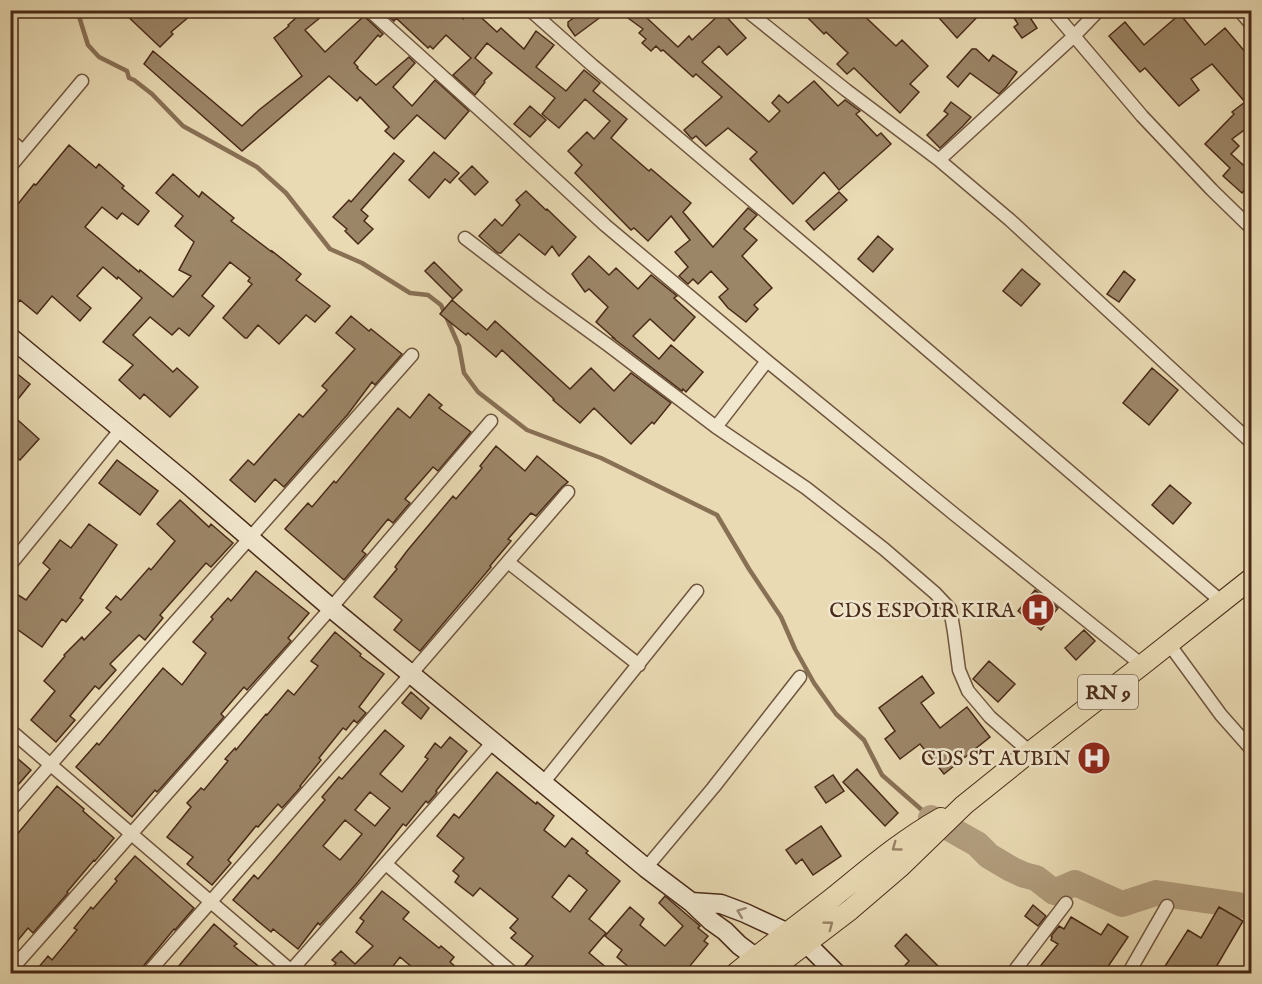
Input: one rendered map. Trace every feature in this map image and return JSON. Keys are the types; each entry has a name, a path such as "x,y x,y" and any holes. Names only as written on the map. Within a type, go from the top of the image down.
{"main road":[{"name":"RN 9","path":"777,971 806,943 850,910 899,868 964,805 1251,578"},
{"name":"RN 9","path":"735,974 903,842 964,805"}],"street":[{"path":"369,10 605,225 766,361 1142,665"},
{"path":"530,10 1222,602"},
{"path":"746,10 846,90 939,160 1010,220 1251,443"},
{"path":"1052,10 1150,124 1251,229"},
{"path":"939,160 1073,37 1099,10"},
{"path":"1239,10 1251,25"},
{"path":"10,167 81,81"},
{"path":"10,140 23,151"},
{"path":"465,237 716,428 806,489 884,549 935,593 950,609 959,670 968,691 990,717 1030,752"},
{"path":"10,337 493,742 646,868 691,902 755,957 777,971"},
{"path":"10,811 146,654 412,355"},
{"path":"716,428 766,361"},
{"path":"10,971 331,608 491,421"},
{"path":"10,566 122,429"},
{"path":"147,974 568,492"},
{"path":"508,562 639,665"},
{"path":"543,783 697,591"},
{"path":"1168,644 1221,715 1251,750"},
{"path":"646,868 713,788 800,677"},
{"path":"10,730 133,833 292,972 493,742"},
{"path":"386,864 514,974"},
{"path":"691,902 721,904 788,933 806,943 837,974"},
{"path":"1012,974 1066,903"},
{"path":"1128,974 1167,906"}],"building":[{"path":"121,10 197,10 171,32 173,34 160,47"},
{"path":"305,10 315,10 321,17 305,30 325,52 364,16 383,34 380,37 378,35 354,63 376,85 409,57 415,63 393,87 412,106 435,80 469,111 445,139 417,115 394,139 385,131 389,127 360,97 357,101 329,76 242,151 144,64 153,51 242,126 302,76 274,38"},
{"path":"382,10 454,10 463,19 473,10 497,32 501,28 524,49 536,31 554,45 536,67 566,91 584,70 600,83 593,91 627,119 611,138 691,203 683,212 713,247 748,208 757,215 744,229 757,240 742,256 772,288 754,305 758,309 746,322 728,308 719,297 728,289 711,271 698,284 693,279 688,284 679,276 688,267 675,252 690,240 671,216 648,241 634,228 631,230 575,173 582,165 568,151 587,132 594,139 610,121 585,99 559,128 542,114 555,98 487,43 475,58 492,73 475,95 453,75 471,58 446,35 433,49 430,46 428,48 396,18 394,21"},
{"path":"584,10 610,10 575,36 568,22"},
{"path":"617,10 636,10 678,47 689,36 692,40 722,12 746,38 727,55 719,46 702,62 769,122 780,111 772,103 779,95 788,103 814,81 838,106 845,100 860,111 856,114 877,136 881,133 891,144 839,190 824,172 793,204 750,159 757,152 728,128 706,146 696,136 692,139 684,130 722,97 696,74 693,77 663,50 661,51 656,46 651,51 642,43 646,39 639,33 643,29"},
{"path":"800,10 858,10 896,46 902,40 928,66 910,84 919,92 900,113 854,68 847,74 837,64 848,53 826,32 824,34"},
{"path":"932,10 984,10 957,38"},
{"path":"1009,10 1025,10 1037,28 1022,38 1014,27 1018,24"},
{"path":"1180,14 1205,45 1225,28 1246,53 1251,48 1251,125 1232,139 1239,146 1231,154 1251,172 1251,182 1242,193 1223,176 1230,168 1205,144 1234,114 1232,112 1245,102 1212,64 1191,79 1199,90 1179,106 1145,68 1140,72 1109,36 1125,22 1144,45"},
{"path":"972,49 976,49 989,61 993,55 1017,72 999,94 970,73 958,87 947,77"},
{"path":"951,102 971,117 940,148 927,135 948,114 944,111"},
{"path":"530,106 546,120 530,137 514,124"},
{"path":"69,145 96,168 99,164 149,211 138,225 122,213 117,219 102,207 85,227 173,297 191,276 179,270 194,242 175,226 183,216 156,193 173,174 199,197 202,192 234,218 231,221 301,274 296,280 330,306 315,322 306,315 279,344 258,325 245,338 223,318 252,284 248,281 250,278 230,262 202,296 214,306 189,336 179,328 172,335 150,317 133,335 173,372 177,368 198,387 170,417 144,394 140,399 119,380 133,365 103,342 142,298 118,277 117,279 103,267 77,296 91,308 80,321 52,296 37,314 20,300 10,312 10,214"},
{"path":"434,152 459,173 450,183 445,179 429,198 409,180"},
{"path":"394,153 404,161 361,210 368,216 364,221 373,229 358,244 345,231 347,229 333,217 349,200 351,202"},
{"path":"472,166 488,182 475,195 459,179"},
{"path":"526,191 576,237 559,256 552,246 545,255 519,234 501,253 498,253 479,236 495,219 502,226 520,205 516,200"},
{"path":"839,192 847,200 814,230 806,221"},
{"path":"878,236 893,249 873,272 858,259"},
{"path":"589,256 609,275 616,268 638,289 651,275 677,296 674,298 695,317 674,341 650,319 633,336 659,359 671,345 703,372 686,392 613,338 596,322 608,307 589,289 585,292 572,274"},
{"path":"434,262 462,290 453,299 425,271"},
{"path":"1022,269 1040,284 1021,306 1003,291"},
{"path":"1124,271 1135,280 1119,302 1107,294"},
{"path":"452,300 487,330 495,321 570,389 591,368 614,391 631,373 671,403 654,424 652,422 631,444 594,408 580,423 502,350 496,357 468,333 466,335 440,314"},
{"path":"351,316 402,354 375,385 372,382 348,414 284,487 275,479 255,502 230,480 248,460 254,465 299,414 303,417 327,390 322,386 355,349 336,333"},
{"path":"10,368 30,384 10,409"},
{"path":"1152,368 1178,390 1149,425 1123,403"},
{"path":"429,394 442,405 439,408 471,432 438,471 433,467 405,499 410,503 393,523 388,519 362,551 366,554 344,580 285,529 308,503 312,507 334,481 336,483 398,408 410,418"},
{"path":"10,413 39,439 20,460 10,452"},
{"path":"496,446 525,471 537,456 568,482 536,516 531,513 508,539 511,541 491,567 420,651 394,630 402,620 374,597 397,569 395,567 407,551 453,496 456,499 482,468 480,466"},
{"path":"117,460 158,491 140,515 99,483"},
{"path":"1170,485 1191,503 1173,524 1152,505"},
{"path":"180,500 209,527 211,524 233,543 211,567 206,563 160,615 163,618 145,640 139,635 110,664 116,670 99,689 95,686 70,716 75,720 56,742 31,720 55,691 44,681 64,655 82,637 84,640 111,612 106,608 116,596 121,600 149,568 151,570 175,541 157,524"},
{"path":"89,524 117,545 80,598 83,600 66,622 62,619 42,647 10,624 10,599 15,593 26,600 50,569 43,563 60,540 71,548"},
{"path":"256,571 309,613 288,638 291,641 247,690 244,687 221,714 224,717 132,817 76,767 97,743 99,745 163,668 182,685 206,653 193,642 213,619 211,617 228,598 231,601"},
{"name":"CDS ESPOIR KIRA","path":"1035,590 1058,608 1041,630 1018,611"},
{"path":"1084,630 1095,641 1076,660 1065,648"},
{"path":"335,632 361,654 360,656 384,674 359,707 366,713 357,723 354,720 346,730 343,728 319,758 321,760 301,787 282,808 278,804 258,827 256,826 228,860 231,863 212,885 187,864 193,857 167,837 191,807 187,803 201,788 204,790 228,761 225,759 235,748 236,750 288,690 294,695 318,666 311,661"},
{"path":"989,661 1015,684 998,702 973,679"},
{"path":"922,676 934,693 921,703 940,728 967,707 990,737 944,774 920,744 900,759 885,739 895,731 879,708"},
{"path":"411,692 429,708 421,719 402,703"},
{"path":"385,730 404,746 380,774 402,792 428,759 425,757 435,743 441,748 450,737 467,751 435,795 428,803 426,801 406,826 403,824 358,882 320,925 318,923 298,949 273,929 271,932 233,900 254,875 258,879 325,800 322,797 339,777 342,779","holes":["370,792 390,808 375,826 355,810","345,820 362,834 340,860 323,846"]},
{"path":"10,752 31,770 10,794"},
{"path":"857,769 898,813 885,826 843,782"},
{"path":"497,772 554,816 544,830 565,847 572,838 588,851 586,853 620,881 589,919 606,933 589,953 614,974 559,974 552,968 547,974 530,974 523,968 533,956 511,938 516,933 510,928 518,919 480,888 473,896 455,882 459,876 453,871 464,858 437,836 454,814 459,818","holes":["569,875 587,890 570,912 552,897"]},
{"path":"833,775 844,791 826,803 815,787"},
{"path":"57,786 114,838 33,933 28,928 10,950 10,843"},
{"path":"821,826 841,856 813,875 802,859 796,864 786,850"},
{"path":"135,856 194,908 174,929 139,974 33,974 48,956 52,960 77,930 74,928 117,881 115,879"},
{"path":"382,891 409,912 403,919 454,957 450,962 464,974 420,974 400,957 387,974 327,974 336,963 332,960 341,951 355,964 373,946 356,932 364,921 360,918"},
{"path":"665,896 700,926 698,928 708,936 704,941 708,944 685,972 680,967 675,974 637,974 617,957 622,950 605,936 630,907 644,919 640,925 665,946 683,926 659,903"},
{"path":"1033,905 1046,916 1038,926 1025,916"},
{"path":"1219,907 1243,921 1212,974 1160,974 1188,930 1201,938"},
{"path":"1071,917 1101,935 1108,924 1128,937 1103,974 1034,974 1058,944 1051,940 1051,936 1059,926 1064,929"},
{"path":"214,924 237,944 234,946 268,974 172,974"},
{"path":"906,934 946,974 897,974 909,961 895,946"}],"waterway":[{"path":"77,10 88,45 99,57 127,71 129,78 152,94 183,126 257,167 286,193 330,249 362,263 410,293 428,295 441,305 459,346 464,373 478,392 527,430 601,458 717,515 781,617 814,683 836,714 864,740 882,775 931,818"},
{"path":"931,818 977,844 989,856 1011,869 1036,878 1054,892 1075,883 1122,904 1156,893 1252,907"}],"place":[{"name":"CDS ESPOIR KIRA","path":"1038,610"},
{"name":"CDS ST AUBIN","path":"1094,758"}]}
